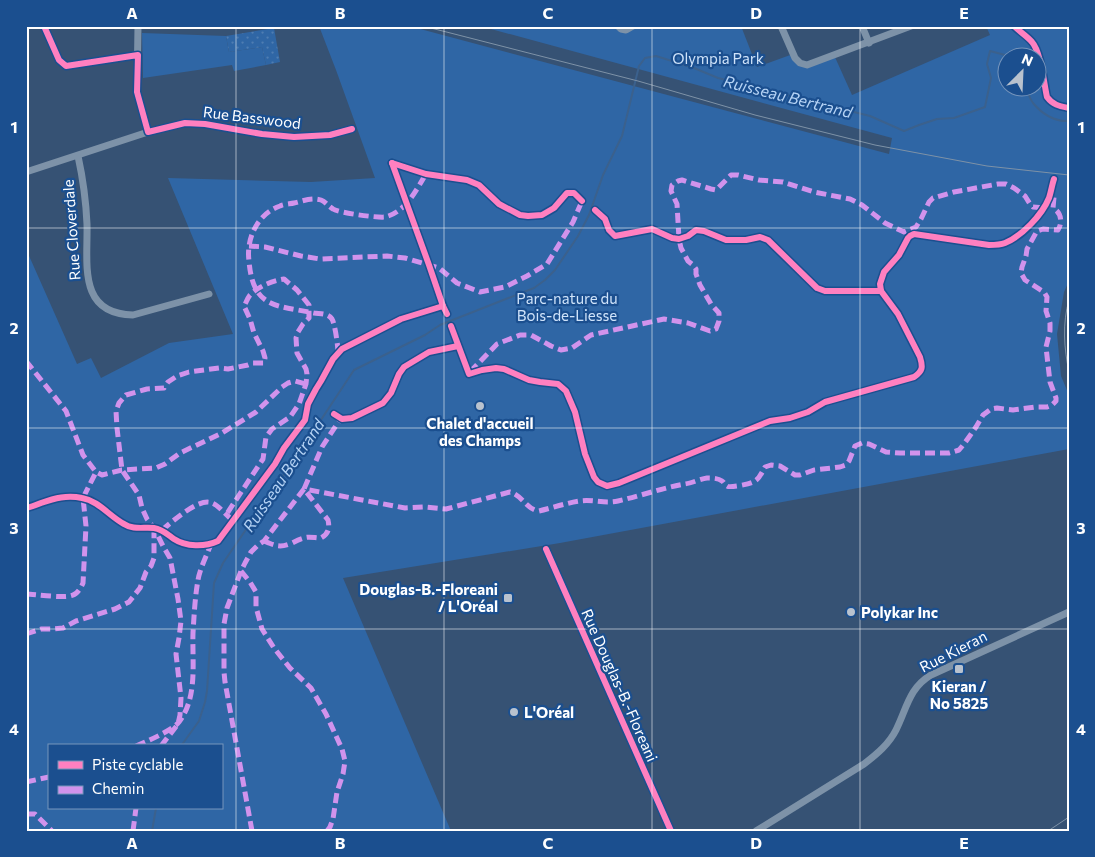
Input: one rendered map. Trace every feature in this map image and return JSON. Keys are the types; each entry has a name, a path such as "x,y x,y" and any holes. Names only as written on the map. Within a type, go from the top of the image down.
{"street":[{"path":"44,26 59,60 66,66 138,55"},
{"path":"138,26 137,92 148,132"},
{"path":"618,26 626,30 633,26"},
{"path":"781,26 795,58 800,63 807,65 911,26"},
{"path":"862,26 869,42"},
{"name":"Rue Basswood","path":"26,172 148,132 185,123 205,124 262,134 294,137 330,135 352,129"},
{"name":"Rue Cloverdale","path":"78,156 85,203 86,272 88,283 101,306 121,315 132,315 209,294"},
{"name":"Rue Douglas-B.-Floreani","path":"546,549 671,831"},
{"name":"Rue Kieran","path":"756,831 864,764 880,752 896,731 912,694 924,679 1069,612"}],"green space":[{"name":"Parc-nature du Bois-de-Liesse","path":"319,26 409,26 889,154 892,138 480,26 741,26 757,67 793,54 800,63 834,55 852,95 990,35 986,26 1069,26 1069,281 1064,292 1057,334 1061,376 1069,395 1069,449 560,543 343,578 451,831 26,831 26,249 77,364 91,358 101,378 169,343 233,334 168,178 311,182 375,178"},
{"path":"274,28 280,62 266,65 262,47 229,52 226,36"},
{"path":"142,33 226,36 229,52 262,47 266,65 234,71 232,65 143,78"}],"waterway":[{"name":"Ruisseau Bertrand","path":"182,744 199,721 205,702 214,583 223,563 354,370 425,335 440,325 534,288 555,270 578,236 589,215 603,175 622,136 639,66 645,58 656,56 718,78 870,116 904,131 937,119 954,118 985,107 991,78 987,64 990,51 998,53"},
{"name":"Ruisseau Bertrand","path":"1031,98 1040,111 1054,119 1069,121"},
{"name":"Ruisseau Bertrand","path":"152,831 156,810"}],"tram line":[{"path":"423,26 638,81 755,115 875,145 987,166 1069,175"},
{"path":"1069,300 1064,336 1069,372"},
{"path":"1048,831 1069,817"}],"marked path":[{"path":"338,353 335,330 330,317 324,314 278,306 261,296 251,277 249,261 251,236 259,221 272,210 283,205 311,199 321,200 333,209 343,212 385,217 405,205 426,174"},
{"path":"470,372 497,344 520,335 531,335 561,350 572,348 591,335 664,319 688,323 710,331 716,329 719,313 711,304 700,285 696,269 688,261 681,248 677,204 671,191 672,185 678,181 682,180 716,190 731,175 783,182 814,192 850,199 862,205 885,223 904,232 916,227 933,198 998,184 1006,184 1014,188 1025,196 1033,207 1047,208"},
{"path":"252,831 225,682 224,624 227,608 241,571 251,552 264,541 304,489 405,508 446,509 510,492 518,496 531,508 539,511 580,501 618,501 707,478 719,479 726,486 744,485 755,481 765,467 771,465 780,466 795,475 814,470 840,467 846,465 849,461 855,446 862,443 869,444 886,452 949,453 959,450 983,415 991,409 1013,410 1047,407 1056,401 1050,382 1046,347 1050,331 1050,323 1046,311 1047,297 1044,292 1025,280 1021,273 1027,249 1037,231 1043,229 1058,230 1060,227 1059,215 1053,208 1054,197"},
{"path":"249,246 265,247 320,259 387,256 405,258 439,268 457,283 480,292 505,287 547,264 573,222 582,201"},
{"path":"163,744 178,724 180,715 181,698 176,654 181,621 178,599 170,558 147,519 139,495 122,470 116,411 119,403 126,395 147,389 164,388 168,382 177,376 189,372 219,368 228,369 253,363 264,363 263,351 244,306 250,295 257,289 284,279 297,290 309,305 309,318 303,324 296,338 297,353 306,369 306,384 299,404 290,417 272,429 266,437 263,459 226,515"},
{"path":"26,361 66,411 83,455 96,472 102,475 122,470 156,468 180,453 222,433 256,412 288,383 295,381 309,385"},
{"path":"264,541 284,546 306,537 321,538 327,533 329,529 328,520 304,489 322,447 342,419"},
{"path":"26,594 69,596 76,593 81,587 83,583 86,526 83,498 96,472"},
{"path":"162,530 186,511 207,502 216,505 230,518"},
{"path":"26,634 41,629 63,628 76,621 115,609 129,602 140,588 154,558 154,531"},
{"path":"141,744 159,736 176,725 189,702 193,679 193,633 197,586 200,571 211,544"},
{"path":"241,571 256,592 256,607 262,629 290,668 311,688 326,714 342,749 345,761 343,774 337,792 333,819 327,831"},
{"path":"26,782 48,777"},
{"path":"133,831 136,810"},
{"path":"26,814 35,814 52,831"}],"cycle path":[{"path":"44,26 59,60 66,66 138,55 137,92 148,132 185,123 205,124 262,134 294,137 330,135 352,129"},
{"path":"1014,26 1030,40 1038,53 1047,97 1056,105 1069,108"},
{"path":"392,163 426,174 467,180 479,185 499,204 520,215 542,215 554,208 567,193 574,193 582,201"},
{"path":"392,163 447,314"},
{"path":"451,326 469,374 482,370 504,369 529,380 558,384 566,391 575,412 585,454 594,477 598,482 607,486 619,483 770,421 790,418 808,412 825,402 914,377 921,368 920,357 898,314 881,291 880,284 884,272 899,255 908,238 914,234 989,245 1005,243 1025,230 1046,205 1054,179"},
{"path":"595,210 605,219 609,230 615,236 652,229 679,239 688,236 696,230 704,231 726,240 746,240 760,237 768,240 817,288 825,291 881,291"},
{"path":"26,508 61,498 82,498 99,505 127,526 157,529 179,542 190,545 202,545 218,541 305,420 308,404 333,359 342,349 401,319 443,306"},
{"path":"334,414 342,419 352,418 383,403 391,393 404,367 429,352 458,346"},
{"path":"546,549 671,831"}],"place":[{"name":"Chalet d'accueil des Champs","path":"480,406"},
{"name":"Douglas-B.-Floreani / L'Oréal","path":"508,598"},
{"name":"Polykar Inc","path":"851,612"},
{"name":"Kieran / No 5825","path":"959,669"},
{"name":"L'Oréal","path":"514,712"}],"park label":[{"name":"Olympia Park","path":"718,58"}]}
